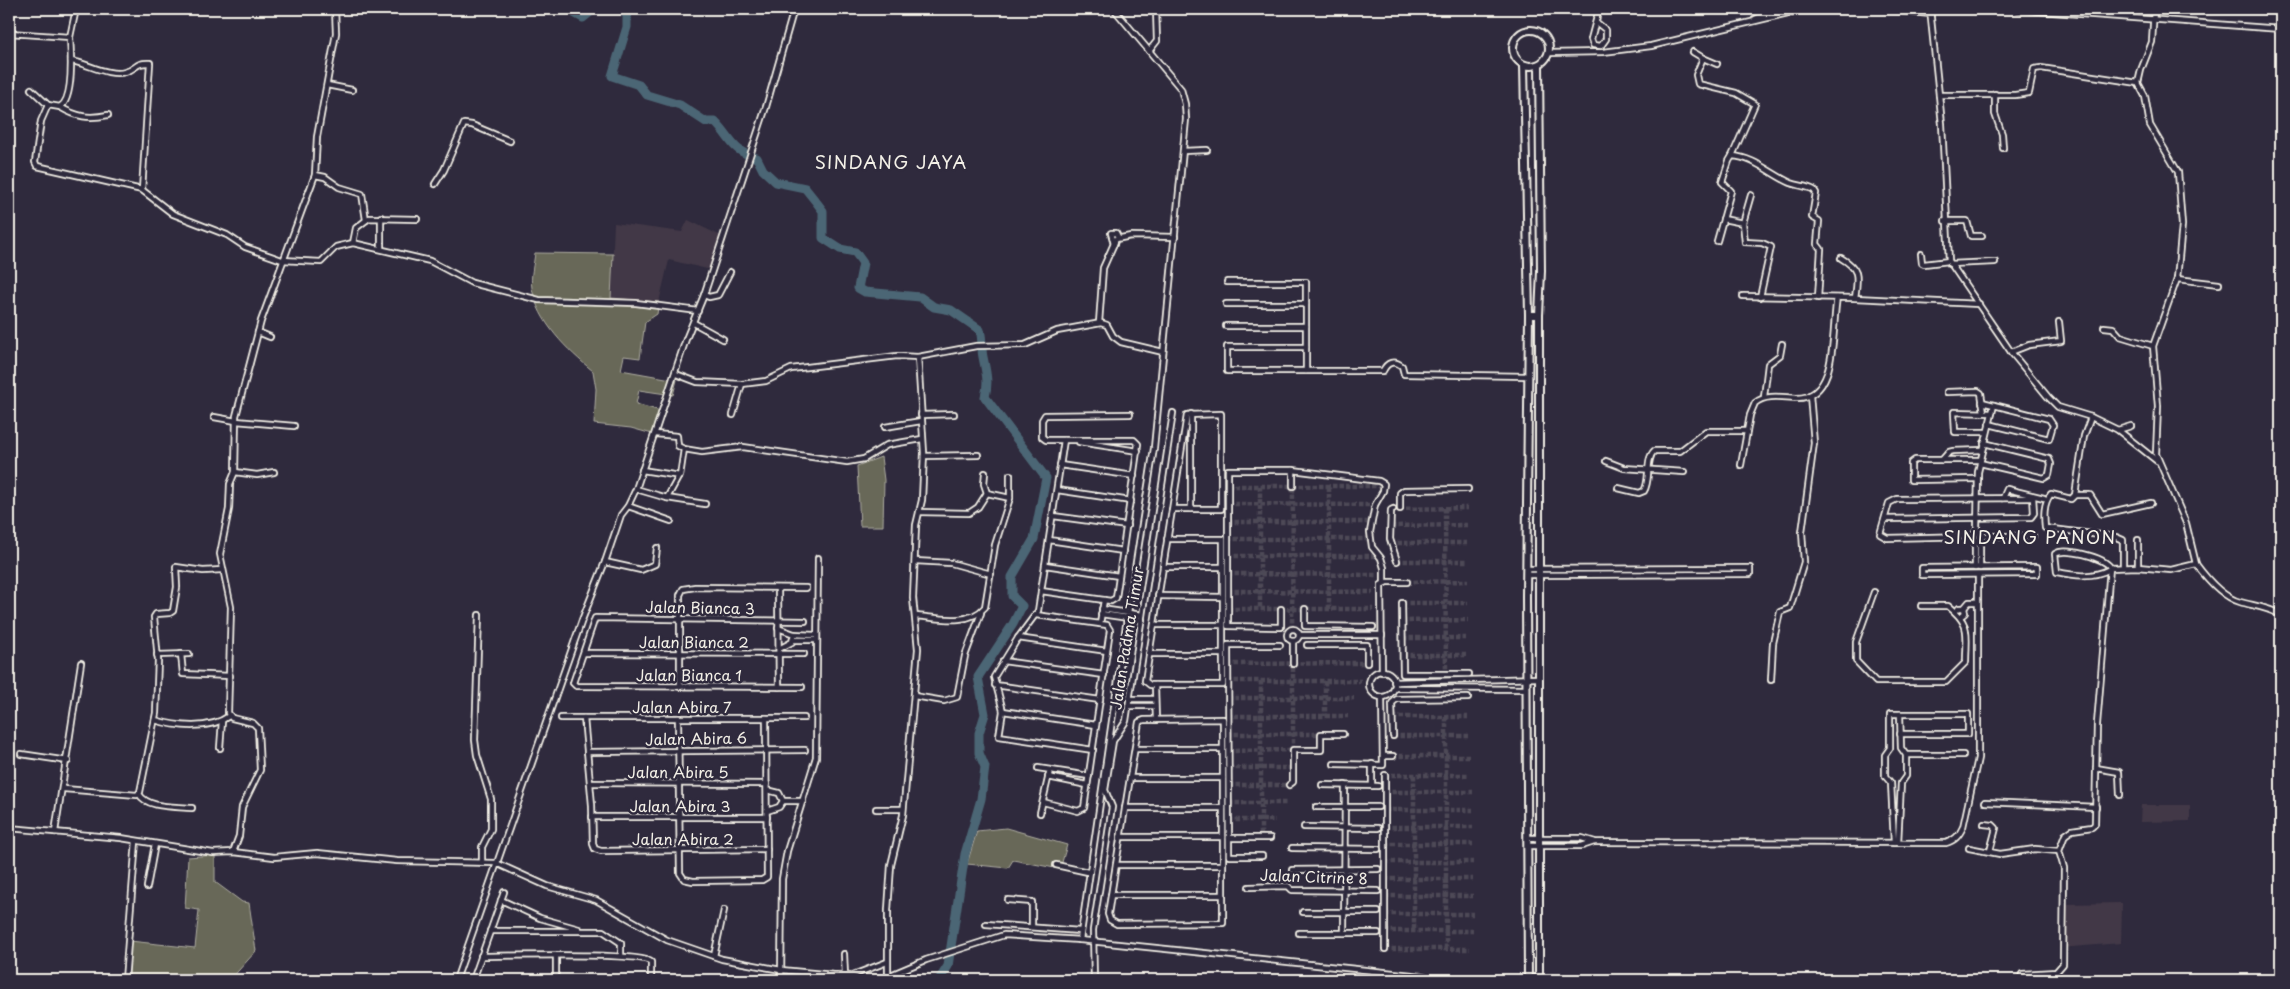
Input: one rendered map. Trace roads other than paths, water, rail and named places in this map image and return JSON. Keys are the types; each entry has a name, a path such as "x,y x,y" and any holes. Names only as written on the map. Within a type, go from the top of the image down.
{"street":[{"path":"60,107 66,102 69,91 70,37 76,9"},
{"path":"229,716 231,607 229,588 222,570 221,542 229,509 230,484 235,472 236,421 258,332 282,260 294,235 316,175 317,137 336,34 335,9"},
{"path":"456,980 582,620 621,515 628,506 636,489 676,374 686,339 694,324 766,107 794,9"},
{"path":"1080,940 1088,872 1154,448 1186,119 1184,95 1174,79 1114,9"},
{"path":"1149,51 1157,41 1156,9"},
{"path":"1596,22 1606,30 1606,39 1601,46 1593,45 1592,43 1598,9"},
{"path":"1752,21 1776,9"},
{"path":"1549,53 1603,52 1634,49 1806,9"},
{"path":"1880,9 1931,12 1939,95 1945,222 1949,263 2011,352 2058,406 2118,430 2158,462"},
{"path":"2014,9 2281,29"},
{"path":"2154,9 2152,42 2140,70 2138,83 2145,96 2150,125 2178,172 2182,225 2177,279 2153,346 2157,382 2155,445 2158,462 2186,524 2196,564 2213,584 2231,598 2281,615"},
{"path":"1525,31 1538,32 1544,35 1548,41 1549,53 1546,60 1539,65 1524,65 1514,55 1515,40 1525,31"},
{"path":"9,33 70,37"},
{"path":"1692,52 1717,64"},
{"path":"1703,58 1696,75 1698,84 1736,93 1755,104 1728,161 1722,182 1731,191 1717,241"},
{"path":"71,60 84,62 111,72 125,72 140,62 150,63 142,190"},
{"path":"1524,65 1529,314 1527,376 1528,980"},
{"path":"1539,65 1541,270 1539,315 1538,572 1539,980"},
{"path":"1939,95 2029,92 2034,69 2041,68 2138,83"},
{"path":"327,85 352,90"},
{"path":"31,89 48,105 60,107 76,117 94,118 108,115"},
{"path":"1995,94 1995,114 2002,134 2003,148"},
{"path":"48,105 41,121 36,166 142,190 173,214 228,235 244,247 282,260 321,262 336,247 353,243 430,261 472,282 539,300 636,303 698,311"},
{"path":"435,184 444,170 464,124 472,124 510,141"},
{"path":"1183,151 1206,150"},
{"path":"1732,156 1772,171 1793,184 1815,191 1812,218 1819,221 1817,244 1821,249 1818,298"},
{"path":"316,175 325,176 339,187 362,194 365,197 363,211 366,220"},
{"path":"1751,194 1743,223 1745,242 1762,243 1771,247 1760,297"},
{"path":"381,217 381,249"},
{"path":"353,243 356,228 369,218 417,218"},
{"path":"1723,219 1743,223"},
{"path":"1945,222 1967,221 1971,236 1982,236"},
{"path":"1099,323 1103,268 1118,237 1175,237"},
{"path":"1921,254 1922,263 1924,264 1996,262"},
{"path":"1841,258 1854,266 1856,271 1855,298"},
{"path":"704,295 709,297 718,296 730,272"},
{"path":"2177,279 2219,284"},
{"path":"1227,282 1306,282 1306,371"},
{"path":"1743,296 1855,298 1979,304"},
{"path":"1741,465 1746,431 1752,408 1758,400 1764,397 1800,398 1810,395 1818,390 1825,378 1832,354 1834,313 1837,298"},
{"path":"1226,304 1306,304"},
{"path":"1529,314 1539,315"},
{"path":"2011,352 2029,345 2061,341 2059,322"},
{"path":"676,374 697,382 742,384 766,381 791,369 897,356 918,357 979,347 1025,345 1057,331 1099,323 1107,325 1113,336 1121,342 1163,352"},
{"path":"694,324 723,339"},
{"path":"1226,326 1306,326"},
{"path":"2104,327 2113,328 2120,336 2153,346"},
{"path":"258,332 270,337"},
{"path":"1764,397 1768,364 1780,355 1782,344"},
{"path":"1306,348 1227,348 1227,371 1383,371 1385,367 1393,362 1402,366 1404,374 1527,376"},
{"path":"918,357 924,456 923,489 916,525 913,598 918,649 904,809 890,864 888,978 926,960 1004,935 1080,940 1093,943 1439,980"},
{"path":"733,415 742,384"},
{"path":"1947,392 1978,391 1984,412"},
{"path":"1771,680 1773,643 1780,612 1788,611 1790,608 1804,562 1802,532 1814,443 1810,395"},
{"path":"1982,402 2049,419 2052,424 2049,439 1989,424"},
{"path":"1977,568 1978,479 1982,450 1994,406"},
{"path":"1987,432 1955,432 1954,412 1984,412 1992,414"},
{"name":"Jalan Padma Timur","path":"1094,980 1093,930 1112,807 1105,790 1113,741 1126,722 1173,413"},
{"path":"921,415 954,414"},
{"path":"1041,590 1114,600 1138,451 1138,441 1046,440 1042,437 1042,420 1045,415 1130,414"},
{"path":"1167,538 1223,539 1223,685 1155,685 1146,684 1145,681 1167,538 1187,414 1221,414 1221,509 1172,509"},
{"path":"1191,414 1191,509"},
{"path":"214,417 236,421 294,426"},
{"path":"2091,418 2084,436 2075,495 2071,499 2050,495 2045,506 2045,528 2116,537 2123,540 2123,567"},
{"path":"886,428 921,421"},
{"path":"2118,430 2131,426"},
{"path":"1618,488 1642,493 1646,487 1650,457 1654,451 1680,451 1706,431 1746,431"},
{"path":"655,434 677,436 678,446 684,449 714,452 743,447 847,462 864,459 887,445 922,439"},
{"path":"1063,440 1138,451"},
{"path":"1063,440 1053,516 1036,615 1018,638 994,677 1003,711 999,735 1002,738 1093,750"},
{"path":"1978,479 1911,480 1912,461 1980,461 2044,478 2048,475 2052,464 2049,459 1984,443"},
{"path":"667,498 679,476 684,449"},
{"path":"1942,460 1949,452 1953,451 1982,450"},
{"path":"924,456 978,455"},
{"path":"1606,461 1624,468 1684,472"},
{"path":"1060,465 1134,476"},
{"path":"642,470 679,476"},
{"path":"1281,609 1281,626 1228,626 1228,470 1292,470 1379,481 1384,484 1383,491 1371,517 1370,540 1384,568 1384,583 1381,590 1382,672"},
{"path":"1292,470 1292,486"},
{"path":"235,472 257,475 274,472"},
{"path":"985,473 984,484 987,493"},
{"path":"914,696 944,701 957,697 965,656 988,600 996,545 1010,498 1010,475"},
{"path":"636,489 667,498 705,504"},
{"path":"1400,508 1400,493 1404,490 1468,489"},
{"path":"2003,498 2007,489 2033,497"},
{"path":"1057,490 1130,501"},
{"path":"920,512 970,513 978,506 987,493"},
{"path":"987,493 1010,498"},
{"path":"2075,495 2093,497 2098,511 2102,514 2151,503"},
{"path":"1884,519 2031,517 2034,513 2033,497"},
{"path":"2033,536 1887,538 1880,534 1889,503 1897,499 2044,498"},
{"path":"628,506 671,521"},
{"path":"1393,509 1391,510 1390,539 1397,562"},
{"path":"1053,516 1127,526"},
{"path":"1049,540 1123,551"},
{"path":"2138,540 2138,567"},
{"path":"605,562 644,569 655,565 657,548"},
{"path":"2020,980 2022,974 2056,972 2064,964 2064,868 2059,851 2065,835 2072,830 2094,826 2096,807 2097,724 2110,568 2105,560 2068,552 2055,554 2056,572 2089,576 2100,575 2110,568 2138,567 2171,570 2196,564"},
{"path":"781,980 782,879 787,851 804,801 816,757 818,558"},
{"path":"915,561 951,564 991,574"},
{"path":"1045,565 1119,576"},
{"path":"139,794 155,720 157,655 154,616 173,611 177,587 176,567 181,566 203,571 222,570"},
{"path":"1163,567 1223,567"},
{"path":"2037,567 2037,574 1922,575 1922,568 1977,568 2037,567"},
{"path":"1527,572 1750,574 1750,568 1538,572"},
{"path":"2009,568 2009,575"},
{"path":"1527,838 1582,838 1595,842 1946,843 1960,835 1978,758 1978,575"},
{"path":"1384,583 1407,582"},
{"path":"680,687 680,595 683,589 695,587 806,588"},
{"path":"778,588 779,687"},
{"path":"1874,592 1856,642 1856,662 1876,682 1946,682 1966,662 1966,625 1960,617 1948,606 1921,606"},
{"path":"1158,596 1223,596"},
{"path":"1100,624 1104,600"},
{"path":"1955,612 1960,608 1964,608 1969,602 1978,602"},
{"path":"1402,603 1403,674 1468,674"},
{"path":"1960,617 1965,613 1964,608"},
{"path":"1305,609 1305,626 1373,626"},
{"path":"916,616 966,618 982,611"},
{"path":"1102,612 1142,618"},
{"path":"479,615 475,740 476,755 491,799 489,836 482,847 482,863"},
{"path":"1036,615 1100,624 1109,627 1104,675 1084,808 1082,811 1043,802"},
{"name":"Jalan Bianca 3","path":"584,653 595,618 805,621"},
{"path":"1154,625 1223,625"},
{"path":"778,628 794,637 808,637 816,634"},
{"path":"1293,641 1287,638 1287,632 1296,629 1299,635"},
{"path":"1293,664 1293,641 1299,635 1382,635"},
{"path":"779,651 794,637"},
{"path":"808,637 816,640"},
{"path":"1018,638 1107,651"},
{"path":"1262,856 1229,856 1226,837 1223,808 1223,719 1144,720 1139,722 1136,750 1108,914 1110,920 1117,924 1223,923 1223,866 1226,837 1228,645 1280,645"},
{"path":"1307,645 1367,645 1367,663"},
{"name":"Jalan Bianca 2","path":"584,653 779,651 804,654"},
{"name":"Jalan Bianca 1","path":"584,653 573,683 576,686 802,687"},
{"path":"182,654 183,674 230,676"},
{"path":"157,655 189,654"},
{"path":"1149,654 1223,654"},
{"path":"1004,660 1104,675"},
{"path":"56,832 64,789 81,663"},
{"path":"1382,672 1392,676 1394,682 1392,692 1382,697 1373,694 1369,684 1373,675 1382,672"},
{"path":"1394,682 1473,681 1478,678 1538,678"},
{"path":"1473,681 1473,687"},
{"path":"1155,685 1156,720"},
{"path":"996,686 1100,700"},
{"path":"1394,688 1473,687 1478,689 1527,689"},
{"path":"1334,764 1383,764 1382,697"},
{"path":"1393,736 1392,703 1397,699 1468,698"},
{"path":"1129,699 1156,699"},
{"path":"1128,706 1156,706"},
{"path":"1003,711 1096,725"},
{"path":"1896,842 1896,815 1891,810 1891,783 1885,776 1885,755 1890,748 1890,714 1968,714 1968,734 1900,734"},
{"path":"1896,815 1901,811 1900,783 1906,776 1906,755 1900,748 1900,714"},
{"path":"155,720 182,725 222,721 229,716"},
{"path":"229,716 256,726 260,741 260,770 242,806 238,836 232,852"},
{"name":"Jalan Abira 7","path":"561,718 804,718"},
{"path":"584,718 592,817"},
{"path":"678,718 680,873 686,881 766,879 768,874 766,718"},
{"path":"220,748 222,721"},
{"path":"1289,785 1293,782 1293,750 1321,750 1321,734 1343,734"},
{"path":"1527,745 1538,745"},
{"path":"1890,748 1900,748"},
{"path":"1136,750 1223,749"},
{"name":"Jalan Abira 6","path":"587,752 805,750"},
{"path":"21,754 68,761"},
{"path":"1906,755 1963,754"},
{"path":"1383,756 1393,756"},
{"path":"1372,764 1372,786"},
{"path":"1038,768 1089,776"},
{"path":"2096,768 2119,772 2120,795"},
{"path":"1040,813 1050,770"},
{"path":"1385,775 1385,949"},
{"path":"1048,777 1088,785"},
{"path":"1131,778 1223,778"},
{"name":"Jalan Abira 5","path":"590,783 767,787"},
{"path":"1891,783 1900,783"},
{"path":"1322,785 1378,786"},
{"path":"1344,933 1345,785"},
{"path":"767,787 779,793 783,801"},
{"path":"64,789 139,794 146,802 192,808"},
{"path":"783,801 804,801"},
{"path":"767,811 780,807 783,801"},
{"path":"1985,802 2096,807"},
{"path":"1316,807 1378,807"},
{"path":"1125,808 1223,808"},
{"path":"876,809 904,809"},
{"name":"Jalan Abira 3","path":"592,817 767,817"},
{"name":"Jalan Abira 2","path":"592,817 593,844 598,850 767,850"},
{"path":"1984,824 1993,825 1996,828 1990,852"},
{"path":"1304,827 1378,828"},
{"path":"9,828 136,841 193,851 274,856 317,853 388,861 496,863 547,886 596,900 662,938 714,956 781,970 845,975 853,975 887,962"},
{"path":"1120,837 1270,838"},
{"path":"125,980 136,841"},
{"path":"1527,846 1582,846 1595,842"},
{"path":"147,888 155,844"},
{"path":"1292,848 1378,849"},
{"path":"1970,848 2014,854 2035,850 2059,851"},
{"path":"1056,865 1088,872"},
{"path":"1116,865 1223,866"},
{"path":"1292,870 1378,869"},
{"name":"Jalan Citrine 8","path":"1249,887 1288,886 1292,890 1378,891"},
{"path":"473,980 504,892"},
{"path":"1111,895 1223,895"},
{"path":"500,900 540,918 585,931"},
{"path":"1008,900 1032,902 1032,926"},
{"path":"1528,905 1539,905"},
{"path":"714,956 724,910"},
{"path":"1303,912 1378,912"},
{"path":"986,924 1080,931"},
{"path":"490,931 603,931 620,943 621,956"},
{"path":"1298,933 1378,932"},
{"path":"844,954 845,975"},
{"path":"481,956 621,956 647,959 651,962 651,980"},
{"path":"556,956 556,980"},
{"path":"848,980 853,975"}],"waterway":[{"path":"573,9 574,13 583,18 594,9"},
{"path":"621,9 627,15 627,27 612,76 639,85 647,95 680,105 706,122 715,122 737,148 757,158 763,170 776,182 805,188 823,211 823,238 840,249 855,252 863,263 858,288 865,292 920,297 934,307 951,310 980,330 982,354 987,377 985,397 1046,478 1034,539 1012,577 1012,596 1022,606 1013,624 978,677 985,714 979,733 979,753 985,767 981,799 965,854 948,966 939,980"}],"tunnel":[{"path":"1228,486 1384,486"},
{"path":"1260,486 1260,609"},
{"path":"1292,629 1293,486"},
{"path":"1329,486 1329,609"},
{"path":"1228,504 1375,505"},
{"path":"1445,508 1446,674"},
{"path":"1393,509 1468,508"},
{"path":"1228,522 1370,522"},
{"path":"1391,526 1468,525"},
{"path":"1228,539 1370,539"},
{"path":"1391,543 1468,543"},
{"path":"1228,556 1379,556"},
{"path":"1397,561 1468,561"},
{"path":"1228,574 1377,575"},
{"path":"1407,582 1468,581"},
{"path":"1228,591 1373,592"},
{"path":"1402,603 1468,603"},
{"path":"1228,609 1373,609"},
{"path":"1402,621 1468,620"},
{"path":"1403,638 1468,638"},
{"path":"1403,655 1468,655"},
{"path":"1228,664 1367,663"},
{"path":"1228,751 1293,750 1293,664"},
{"path":"1228,681 1361,681"},
{"path":"1261,681 1261,838"},
{"path":"1325,681 1325,716"},
{"path":"1228,698 1354,698"},
{"path":"1228,716 1348,716"},
{"path":"1393,717 1468,717"},
{"path":"1446,717 1446,949"},
{"path":"1228,734 1321,734"},
{"path":"1393,736 1468,736"},
{"path":"1393,756 1469,756"},
{"path":"1229,768 1293,768"},
{"path":"1385,775 1469,775"},
{"path":"1414,775 1414,931"},
{"path":"1229,785 1289,785"},
{"path":"1385,792 1473,792"},
{"path":"1229,803 1286,803"},
{"path":"1385,810 1473,810"},
{"path":"1229,820 1275,820"},
{"path":"1385,827 1473,827"},
{"path":"1385,844 1473,844"},
{"path":"1385,862 1473,862"},
{"path":"1385,879 1473,879"},
{"path":"1385,896 1473,896"},
{"path":"1385,914 1473,914"},
{"path":"1385,931 1473,931"},
{"path":"1385,949 1470,949"}],"district":[{"name":"SINDANG JAYA","path":"891,161"},
{"name":"SINDANG PANON","path":"2030,536"}]}
